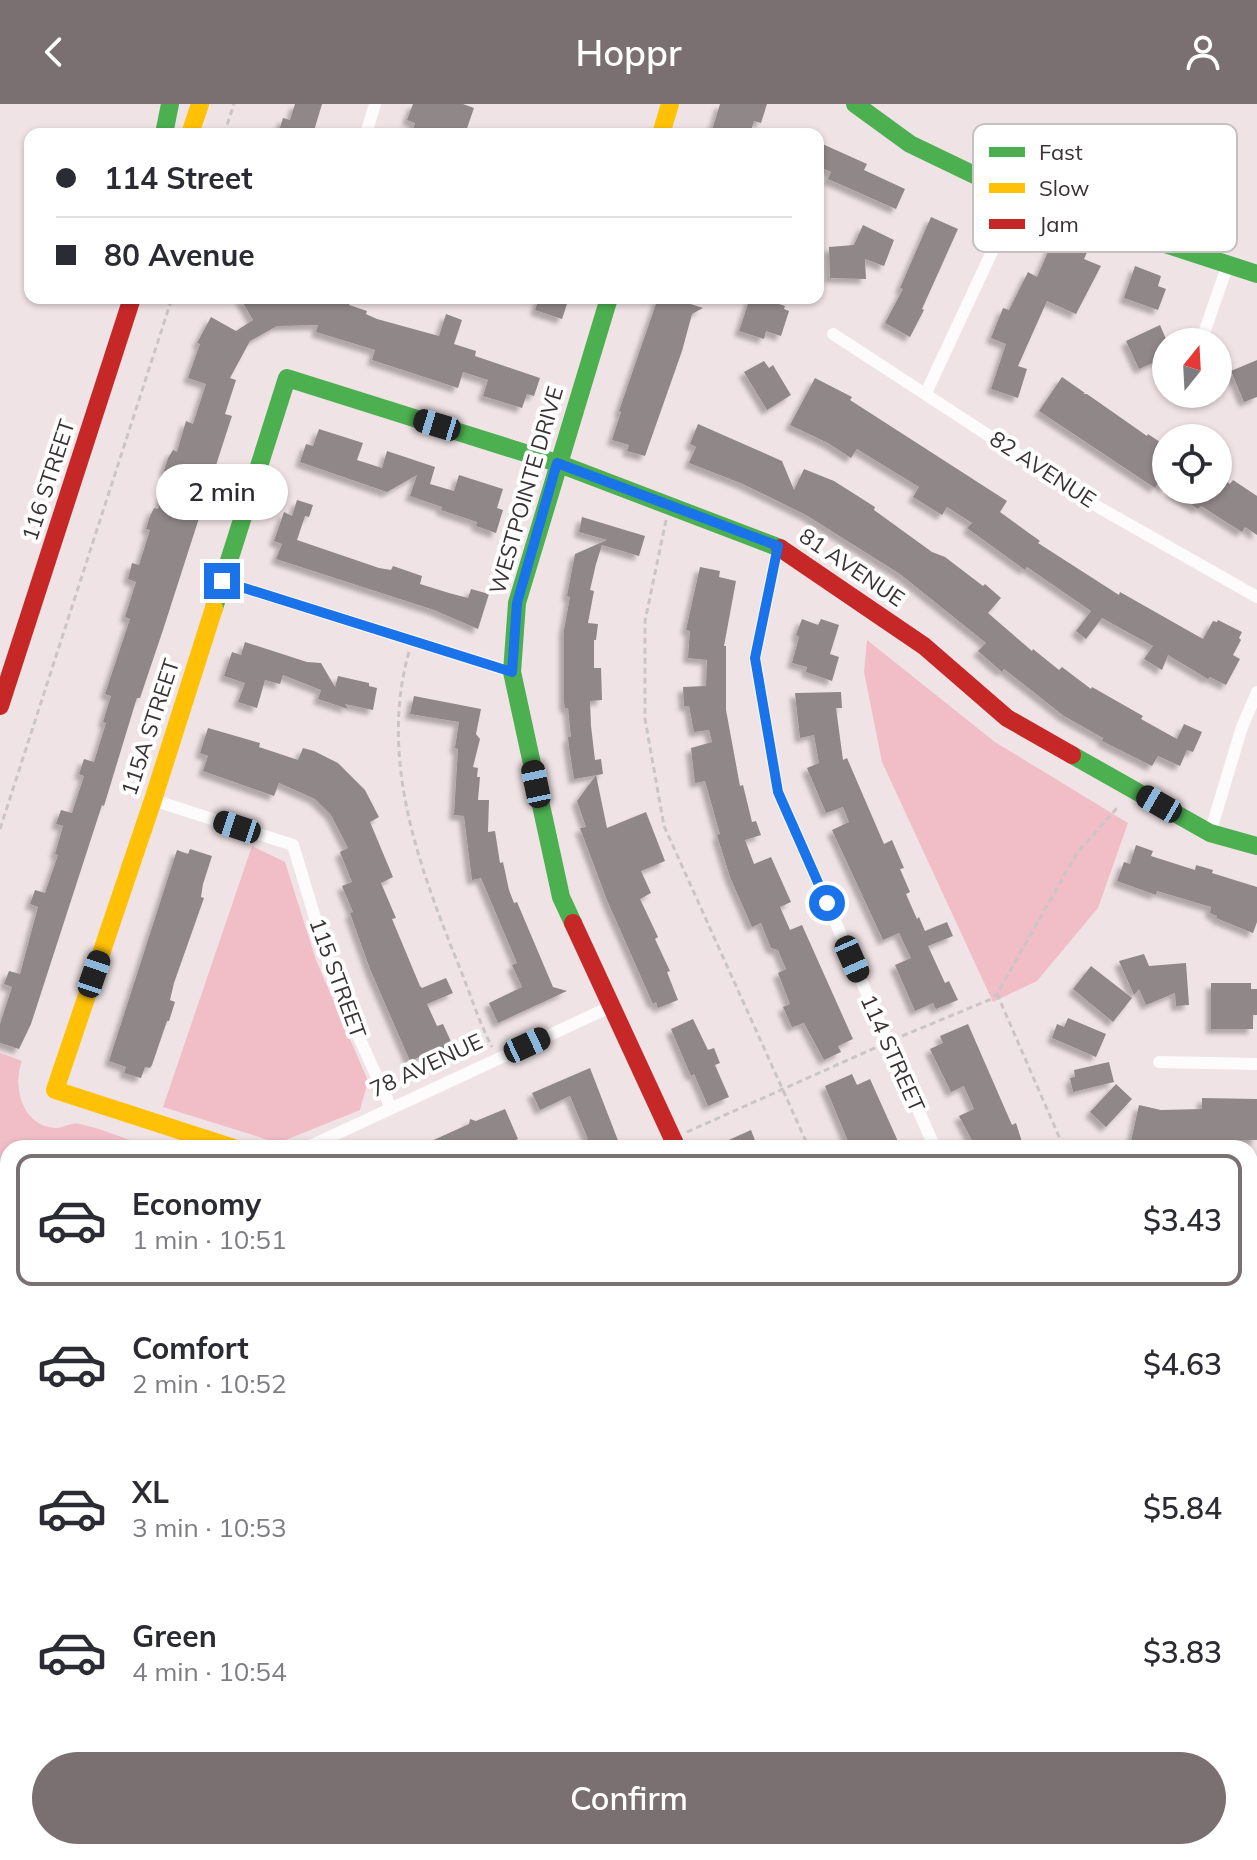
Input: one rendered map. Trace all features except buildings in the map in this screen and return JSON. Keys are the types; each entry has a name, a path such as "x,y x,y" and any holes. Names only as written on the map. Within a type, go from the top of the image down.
{"street":[{"path":"165,128 170,104"},
{"path":"192,128 200,104"},
{"path":"368,128 375,104"},
{"path":"663,128 670,104"},
{"path":"855,104 910,144 973,174"},
{"path":"926,393 992,252"},
{"path":"1191,252 1257,274"},
{"path":"1206,328 1228,264"},
{"name":"116 STREET","path":"0,706 129,304"},
{"name":"WESTPOINTE DRIVE","path":"607,304 517,603 512,672 561,897 673,1140"},
{"name":"82 AVENUE","path":"833,334 1100,508 1257,597"},
{"name":"81 AVENUE","path":"287,378 557,463 778,546 924,646 1007,718 1210,833 1257,846"},
{"name":"115A STREET","path":"209,1140 55,1090 153,800 287,378"},
{"name":"114 STREET","path":"778,546 755,658 778,792 931,1140"},
{"path":"222,581 512,672"},
{"path":"1210,833 1242,727 1257,692"},
{"name":"115 STREET","path":"153,800 293,845 335,984 391,1108"},
{"name":"78 AVENUE","path":"323,1140 610,1007"},
{"path":"1159,1062 1257,1064"}],"path":[{"path":"226,128 234,104"},
{"path":"0,829 170,304"},
{"path":"670,505 645,621 645,719 664,826 805,1140"},
{"path":"412,640 403,672 396,727 406,807 426,885 499,1058"},
{"path":"680,1140 782,1090 997,994 1077,853 1117,808"},
{"path":"997,994 1061,1140"}],"shaded area":[{"path":"867,640 995,742 1128,823 1098,908 1037,981 993,1002 882,762 864,672"},
{"path":"252,846 285,862 316,960 368,1081 360,1110 285,1140 268,1140 163,1107"},
{"path":"0,1053 22,1061 19,1093 22,1104 35,1121 56,1128 80,1124 130,1140 0,1140"}],"traffic: fast":[{"path":"165,128 170,104"},
{"path":"855,104 910,144 973,174"},
{"path":"1190,252 1257,274"},
{"path":"573,923 561,897 512,672 517,603 607,304"},
{"path":"214,608 287,378 557,463 780,548"},
{"path":"1072,755 1210,833 1257,846"}],"traffic: slow":[{"path":"192,128 200,104"},
{"path":"663,128 670,104"},
{"path":"209,1140 55,1090 214,608"}],"traffic: jam":[{"path":"0,706 130,304"},
{"path":"780,548 924,646 1007,718 1072,755"},
{"path":"573,923 673,1140"}],"route":[{"path":"222,581 512,672 517,603 557,463 778,546 755,658 778,792 827,903"}]}
